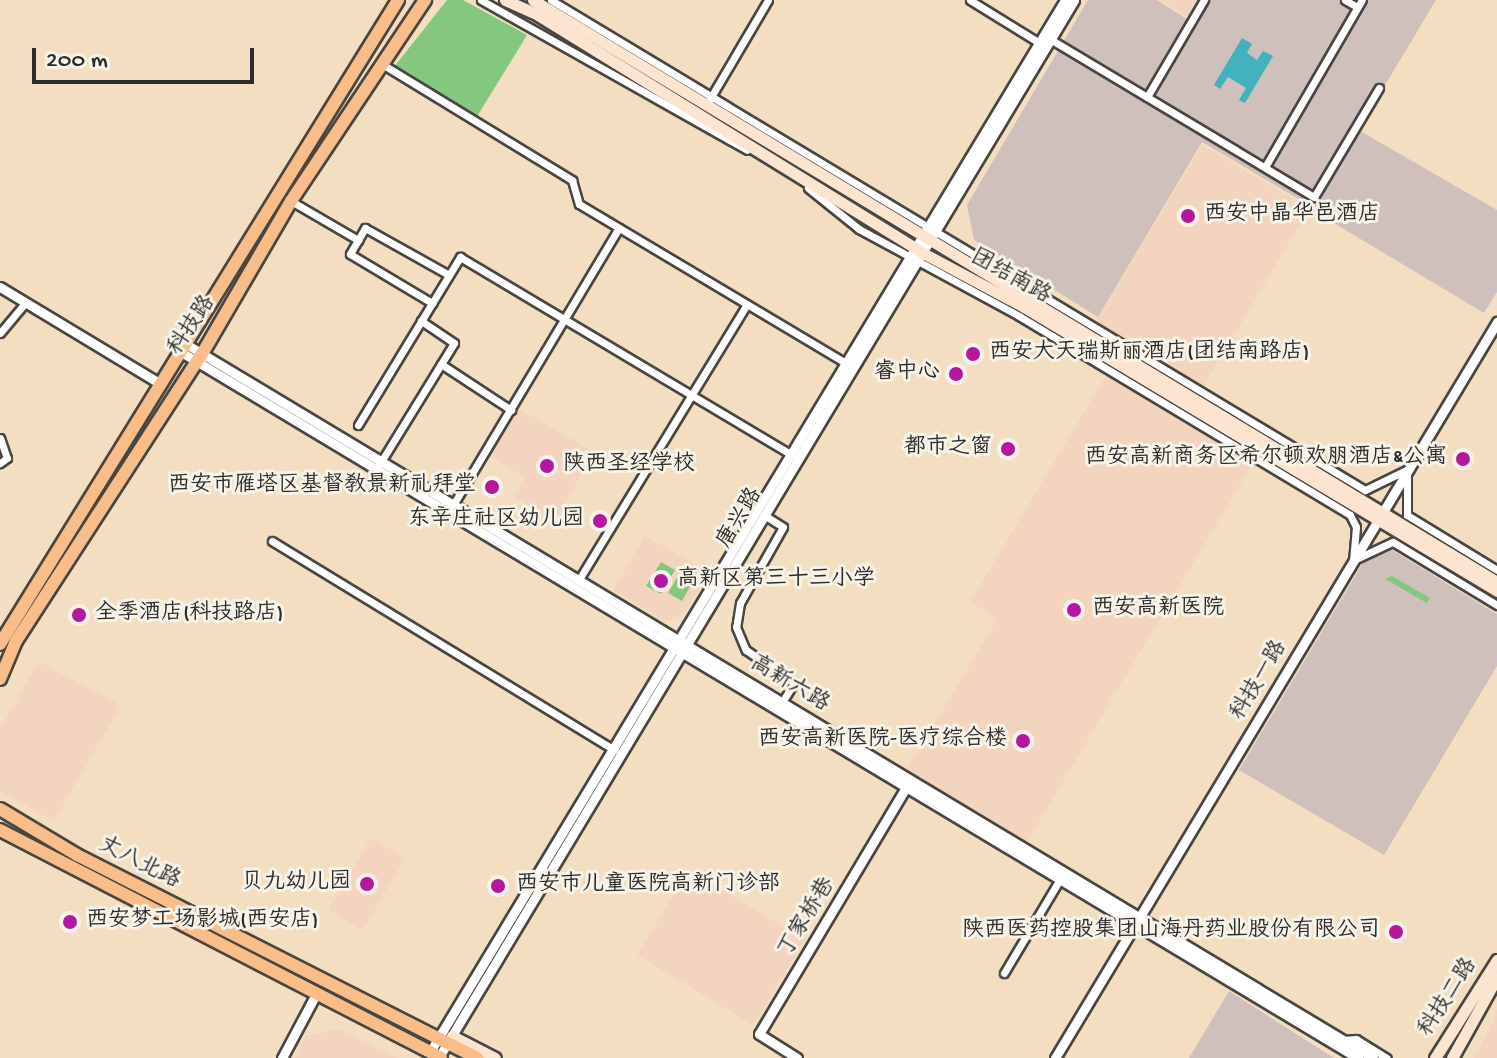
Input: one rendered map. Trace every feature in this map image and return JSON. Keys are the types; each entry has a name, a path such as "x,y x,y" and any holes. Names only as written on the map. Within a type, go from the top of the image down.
{"main road":[{"name":"科技路","path":"0,644 398,0"},
{"name":"科技路","path":"0,679 16,641 198,357 291,201 380,62 425,0"},
{"name":"团结南路","path":"505,0 551,23 916,255 1024,307 1497,582"},
{"name":"团结南路","path":"533,0 931,231 1497,591"},
{"name":"丈八北路","path":"0,809 77,855 446,1039 477,1058"},
{"name":"丈八北路","path":"0,830 438,1056"},
{"name":"科技二路","path":"1435,1058 1497,962"},
{"name":"科技二路","path":"1452,1058 1497,977"},
{"path":"446,1039 495,1058"}],"street":[{"path":"481,0 545,32 798,180 843,217 916,255 1350,515 1356,527 1352,562"},
{"path":"551,0 708,102 768,0"},
{"path":"970,0 1147,97 1314,197 1379,88"},
{"name":"唐兴路","path":"1045,43 1065,0"},
{"name":"唐兴路","path":"446,1039 916,255 1074,0"},
{"path":"1147,97 1204,0"},
{"path":"1265,167 1359,4 1345,0"},
{"path":"380,62 572,180 579,204 849,366"},
{"path":"291,201 358,240"},
{"path":"432,303 350,254 365,228 449,275"},
{"path":"453,505 619,228"},
{"path":"931,231 1365,490 1393,481 1408,469"},
{"path":"358,425 460,257 795,456"},
{"path":"0,287 161,384"},
{"path":"0,333 26,302"},
{"path":"578,581 747,304"},
{"path":"379,466 454,343 421,321"},
{"name":"科技一路","path":"1055,1058 1496,326"},
{"name":"高新六路","path":"183,348 1137,921 1358,1058"},
{"path":"441,364 511,410"},
{"path":"0,438 7,458 0,463"},
{"name":"唐兴路","path":"438,1056 614,750 764,515 795,456"},
{"name":"高新六路","path":"379,466 453,505 682,647 782,702 1060,879 1137,921"},
{"path":"1408,469 1403,492 1407,515 1497,570"},
{"path":"764,515 783,527 740,603 736,627 746,650 794,683 782,702"},
{"path":"272,541 614,750"},
{"path":"1352,562 1370,548 1393,542 1497,605"},
{"name":"丁家桥巷","path":"797,1058 759,1034 908,784"},
{"path":"1004,973 1060,879"},
{"path":"282,1058 316,994"},
{"path":"1343,1049 1356,1039 1387,1058"},
{"name":"高新六路","path":"1343,1049 1373,1058"}],"shaded area":[{"path":"1088,0 1157,0 1187,19 1199,0 1436,0 1312,207 1202,142 1098,317 974,240 967,205"},
{"path":"1160,0 1197,0 1188,17"},
{"path":"1360,131 1497,210 1497,292 1484,313 1312,210"},
{"path":"1202,145 1309,209 1203,387 1096,322"},
{"name":"西安高新医院","path":"1107,374 1253,463 1026,843 906,771 997,619 970,602"},
{"name":"陕西圣经学校","path":"517,408 594,452 555,522 514,496 525,477 488,455"},
{"name":"东辛庄社区幼儿园","path":"600,510 608,513 611,521 608,529 600,532 592,529 589,521 592,513"},
{"name":"高新区第三十三小学","path":"645,536 709,572 684,613 666,622 613,590"},
{"path":"1387,547 1497,614 1497,666 1384,855 1239,770 1367,556"},
{"path":"39,662 121,705 54,821 0,791 0,728"},
{"name":"贝九幼儿园","path":"371,838 405,858 363,930 329,910"},
{"path":"689,870 805,940 753,1025 637,955"},
{"path":"1229,991 1334,1058 1189,1058"},
{"path":"1497,1008 1497,1058 1474,1058 1491,1026"},
{"path":"340,1029 398,1058 294,1058 306,1036"}],"green space":[{"path":"447,0 463,0 527,35 476,118 394,67"},
{"path":"661,562 675,570 661,594 646,586"},
{"path":"685,564 698,572 682,601 668,593"},
{"path":"1392,576 1430,598 1427,603 1385,579"}],"water":[{"path":"1242,38 1252,44 1247,53 1257,60 1263,51 1273,56 1245,103 1239,100 1246,88 1228,77 1220,89 1214,85"}],"place":[{"name":"西安中晶华邑酒店","path":"1188,216"},
{"name":"西安大天瑞斯丽酒店(团结南路店)","path":"973,354"},
{"name":"睿中心","path":"956,374"},
{"name":"都市之窗","path":"1008,449"},
{"name":"西安高新商务区希尔顿欢朋酒店&公寓","path":"1463,459"},
{"name":"陕西圣经学校","path":"547,466"},
{"name":"西安市雁塔区基督教景新礼拜堂","path":"492,487"},
{"name":"东辛庄社区幼儿园","path":"600,521"},
{"name":"高新区第三十三小学","path":"661,581"},
{"name":"西安高新医院","path":"1074,610"},
{"name":"全季酒店(科技路店)","path":"79,615"},
{"name":"西安高新医院-医疗综合楼","path":"1023,741"},
{"name":"贝九幼儿园","path":"367,884"},
{"name":"西安市儿童医院高新门诊部","path":"498,886"},
{"name":"西安梦工场影城(西安店)","path":"70,922"},
{"name":"陕西医药控股集团山海丹药业股份有限公司","path":"1396,932"}]}
